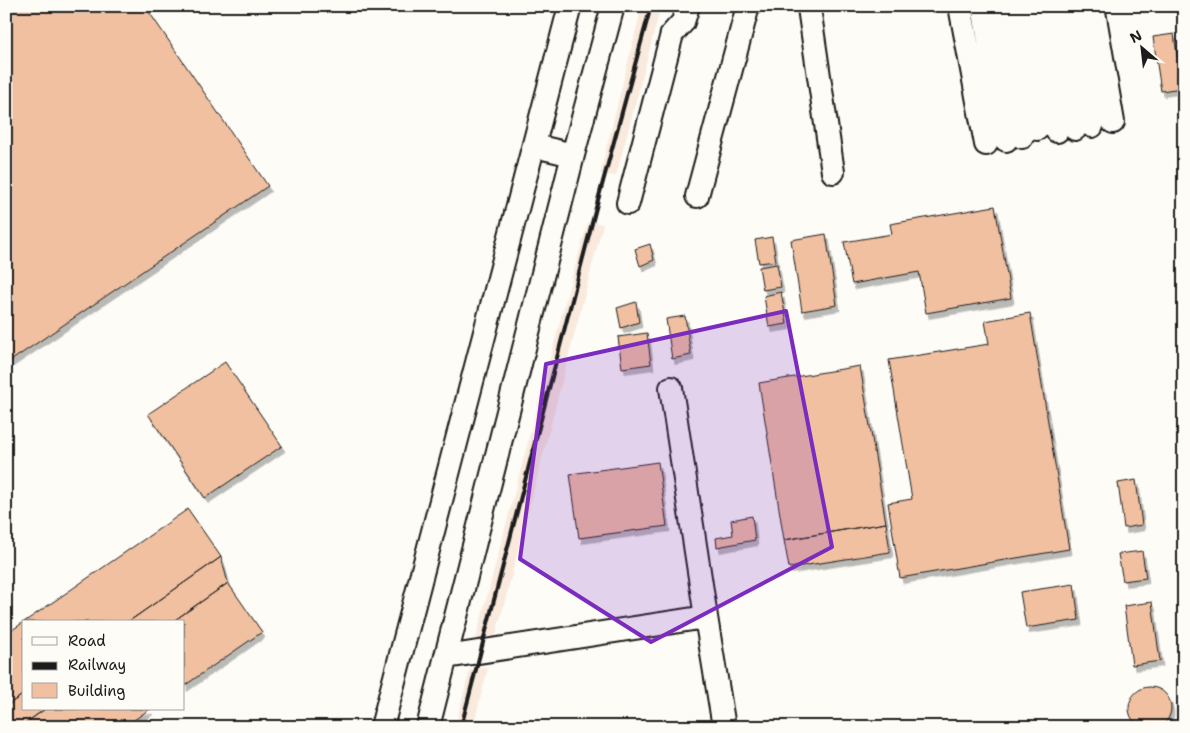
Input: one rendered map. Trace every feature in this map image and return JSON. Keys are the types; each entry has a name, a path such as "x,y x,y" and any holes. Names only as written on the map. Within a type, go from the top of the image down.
{"street":[{"path":"382,727 570,6"},
{"path":"428,727 573,155 613,6"},
{"path":"628,203 672,34 683,22 688,6"},
{"path":"697,196 748,6"},
{"path":"810,6 833,172"},
{"path":"960,6 1049,133"},
{"path":"983,6 1049,133"},
{"path":"1000,6 1049,133"},
{"path":"1017,6 1049,133"},
{"path":"1035,6 1049,133"},
{"path":"1049,133 1052,6"},
{"path":"1049,133 1072,6"},
{"path":"1049,133 1093,6"},
{"path":"535,146 573,155"},
{"path":"671,388 724,727"},
{"path":"446,656 706,617"}],"highlighted area":[{"path":"786,311 832,547 651,642 520,559 546,364"}],"shaded area":[{"path":"642,6 661,6 616,176 600,174"},
{"path":"588,222 603,224 496,635 476,638 568,291"},
{"path":"488,668 473,727 455,727 470,669"}],"building":[{"path":"6,6 145,6 268,186 6,364"},
{"path":"1174,34 1182,88 1161,91 1153,37"},
{"path":"995,206 1011,298 926,313 919,272 852,284 844,242 892,234 890,224"},
{"path":"826,234 837,305 802,311 791,240"},
{"path":"772,237 776,261 759,263 755,240"},
{"path":"650,244 654,260 640,266 635,249"},
{"path":"777,264 781,287 763,290 759,267"},
{"path":"781,292 787,324 769,327 764,296"},
{"path":"636,302 639,322 621,328 617,308"},
{"path":"1030,313 1069,549 900,578 888,503 912,499 889,360 989,344 985,321"},
{"path":"685,316 691,355 672,359 666,319"},
{"path":"647,333 651,364 622,368 618,337"},
{"path":"225,362 282,446 205,498 148,414"},
{"path":"860,366 886,523 784,540 759,383"},
{"path":"658,462 667,526 579,538 570,474"},
{"path":"1136,480 1142,525 1124,528 1118,483"},
{"path":"188,509 221,557 131,620 27,620"},
{"path":"752,516 755,540 717,547 716,538 733,535 731,520"},
{"path":"886,523 890,552 789,568 784,540"},
{"path":"1142,551 1146,578 1123,581 1118,554"},
{"path":"221,557 228,583 175,620 131,620"},
{"path":"228,583 262,632 185,685 185,620 175,620"},
{"path":"1074,584 1079,620 1026,628 1020,592"},
{"path":"1152,602 1160,661 1132,665 1124,606"},
{"path":"22,623 22,695 6,706 6,634"},
{"path":"1150,687 1165,693 1171,708 1165,723 1150,729 1135,723 1129,708 1135,693"},
{"path":"22,695 22,710 44,710 20,727 6,727 6,706"},
{"path":"44,710 149,710 124,727 20,727"}],"railway":[{"path":"461,727 598,200 651,6"}]}
